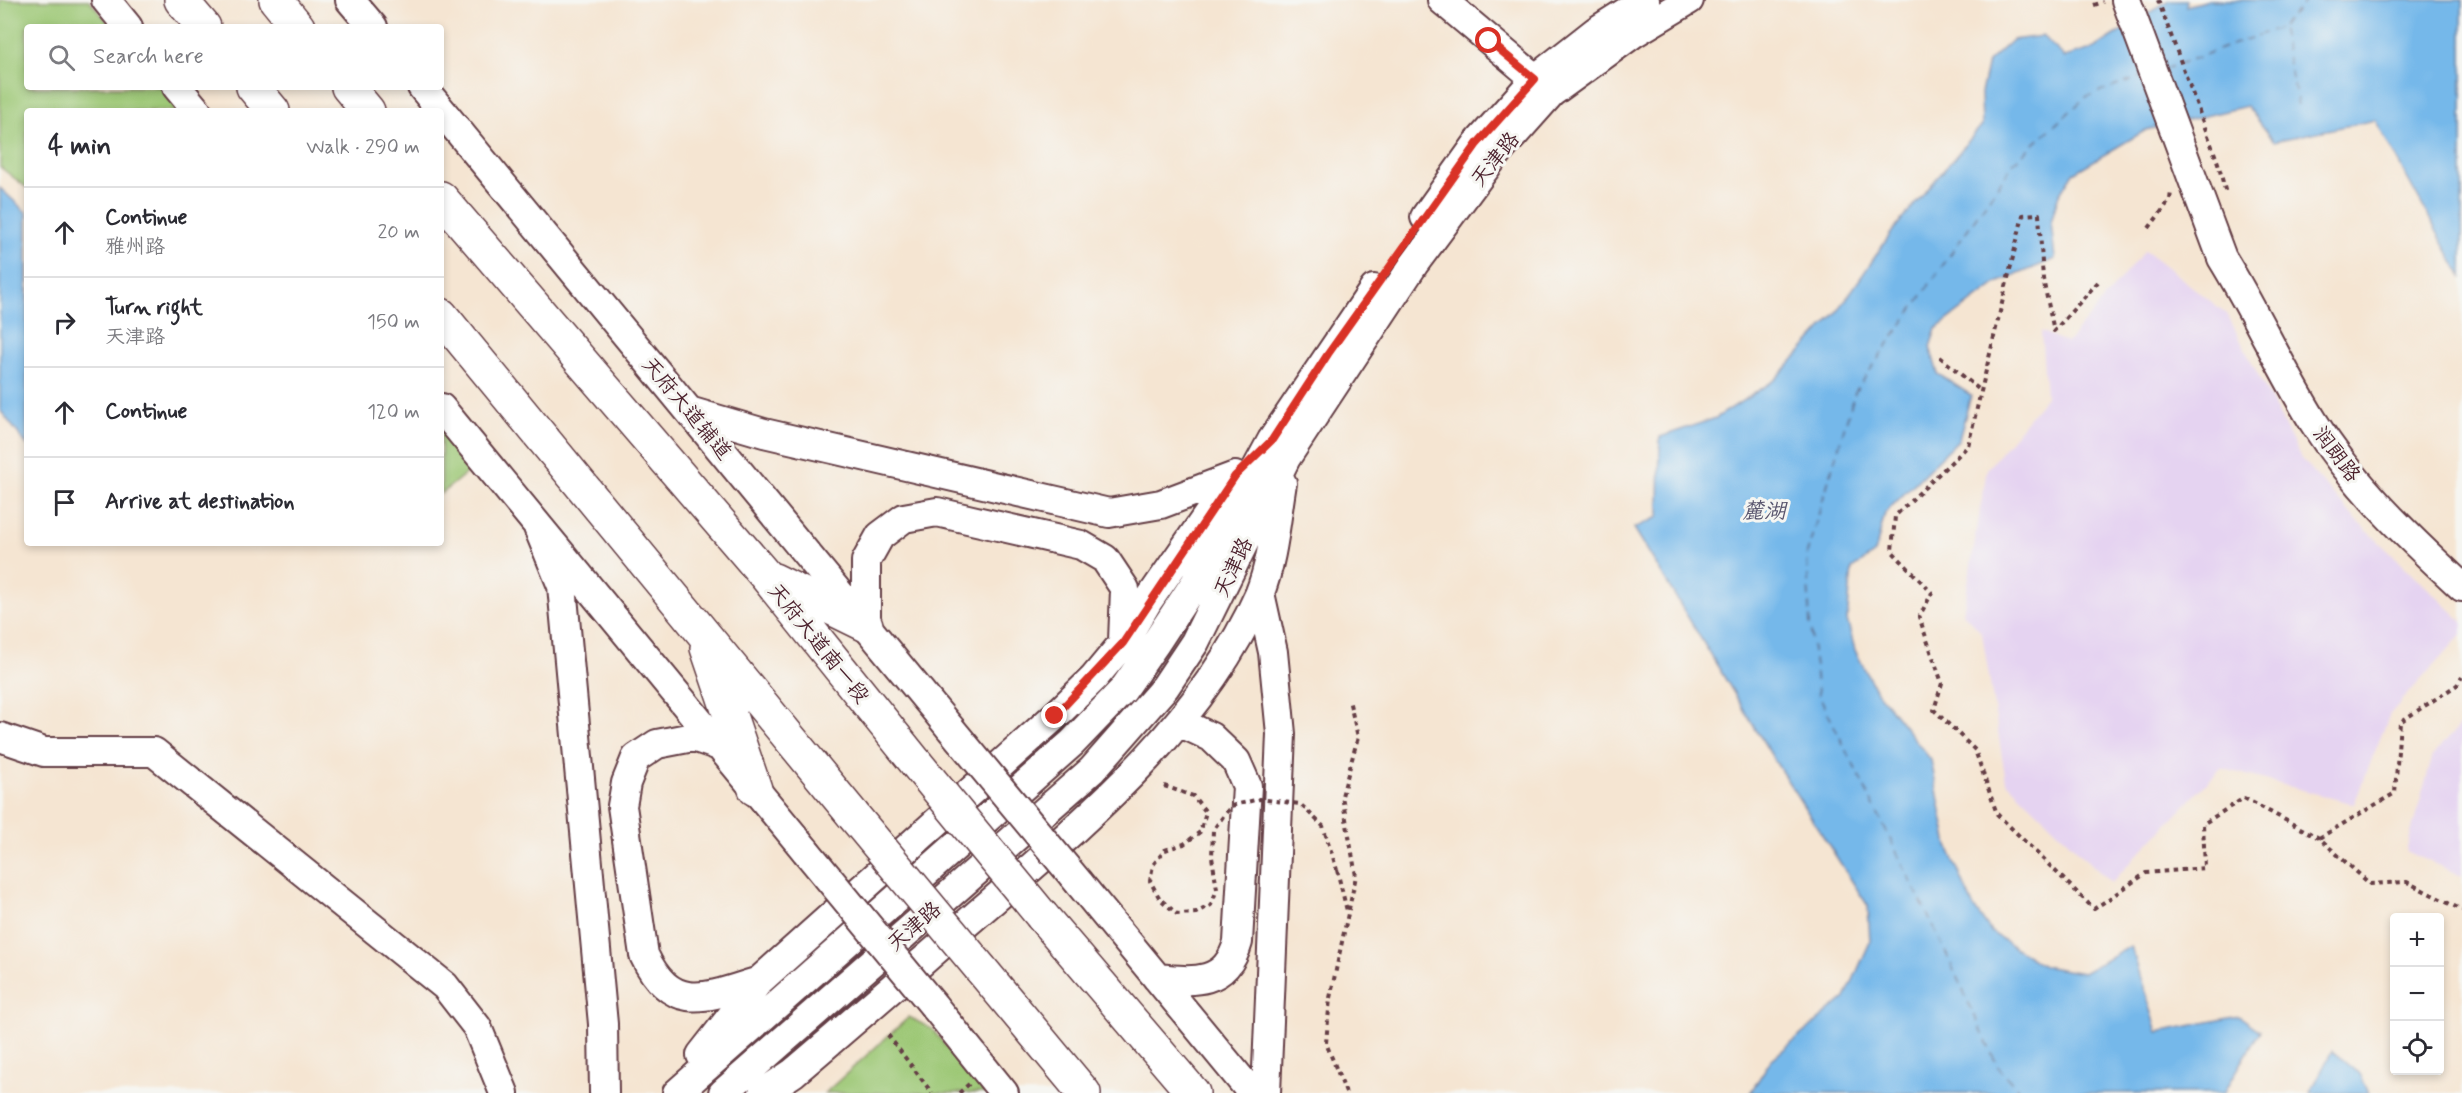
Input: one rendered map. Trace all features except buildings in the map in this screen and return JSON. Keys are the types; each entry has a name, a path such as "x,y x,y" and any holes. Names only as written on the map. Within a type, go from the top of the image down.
{"highway":[{"path":"181,0 201,24"},
{"path":"276,0 296,24"},
{"path":"256,90 270,108"},
{"path":"350,90 366,108"},
{"name":"天府大道南一段","path":"444,201 765,575 1042,916 1192,1093"},
{"path":"444,319 1084,1093"},
{"path":"765,575 866,625"},
{"path":"700,629 755,789"}],"street":[{"path":"106,0 126,24"},
{"path":"350,0 370,24"},
{"path":"1442,0 1543,86"},
{"name":"天津路","path":"677,1093 1072,743 1123,690 1195,583 1322,383 1493,159 1543,86 1596,31 1645,0"},
{"name":"天津路","path":"1543,86 1689,0"},
{"name":"润朗路","path":"2126,0 2216,201"},
{"name":"润朗路","path":"2145,0 2216,201 2222,258 2246,295 2288,378 2314,423 2384,514 2462,587"},
{"path":"180,90 194,108"},
{"name":"天府大道辅道","path":"424,90 439,108"},
{"name":"天府大道辅道","path":"444,114 1252,1093"},
{"path":"689,411 764,433 1109,513 1161,504 1235,476 1279,449"},
{"path":"444,412 1004,1093"},
{"path":"763,1093 792,1083 1087,820 1179,722 1227,654 1260,593 1273,540 1279,449"},
{"name":"天津路","path":"723,1093 1092,770 1131,728 1165,687 1195,642 1279,449"},
{"path":"671,1093 759,981 1055,716 1123,643 1235,476"},
{"path":"866,625 866,561 880,536 904,518 937,512 1081,545 1105,559 1125,589 1123,643"},
{"path":"537,525 562,586 603,1024 604,1093"},
{"path":"1260,593 1273,652 1281,734 1266,1093"},
{"path":"1157,978 1194,982 1221,972 1233,958 1238,942 1247,786 1236,760 1211,737 1179,722"},
{"path":"0,737 44,752 154,752 445,986 477,1027 504,1093"},
{"path":"719,746 693,737 657,744 636,758 626,783 622,806 644,955 653,975 669,991 692,997 721,993 759,981"}],"path":[{"path":"2094,5 2106,0"},
{"path":"2158,0 2218,163 2216,201"},
{"path":"2149,228 2170,200 2171,186"},
{"path":"2098,282 2054,331 2043,279 2039,214 2023,214 1968,446 1895,516 1892,551 1932,593 1919,617 1942,683 1934,711 1975,750 1997,814 2094,909 2146,873 2205,868 2204,824 2244,798 2319,837 2370,884 2407,882 2462,910"},
{"path":"1940,357 1981,391"},
{"path":"2319,837 2395,793 2400,722 2457,685 2462,677"},
{"path":"1346,1093 1326,1043 1330,998 1356,876 1342,796 1358,737 1349,700"},
{"path":"1164,786 1193,796 1206,812 1200,832 1184,844 1165,849 1153,865 1150,881 1160,899 1177,914 1196,913 1211,905 1217,889 1212,857 1213,830 1231,806 1259,799 1300,804 1323,826 1348,914"},
{"path":"888,1035 932,1093"}],"shaded area":[{"path":"2145,250 2227,314 2302,460 2360,524 2462,621 2462,634 2390,714 2354,804 2221,768 2111,883 2006,781 1982,633 1963,613 1987,469 2046,397 2041,331 2067,343"},
{"path":"2462,723 2462,876 2406,851 2433,755"}],"green space":[{"path":"0,0 89,0 109,24 24,24 24,90 164,90 178,108 24,108 24,186 0,167"},
{"path":"444,429 475,466 444,492"},
{"path":"909,1017 932,1029 985,1093 825,1093"}],"water":[{"name":"麓湖","path":"2169,0 2187,0 2186,6 2208,0 2462,0 2462,277 2375,120 2274,141 2247,106 2146,130 2073,173 2058,197 2051,222 2055,259 1997,283 1936,329 1930,347 1938,374 1971,395 1959,439 1885,513 1875,553 1852,569 1847,620 1855,650 1875,689 1931,760 1948,846 1973,906 1991,932 2043,966 2083,973 2131,946 2158,1032 2239,1016 2260,1031 2224,1093 1750,1093 1771,1060 1845,998 1870,942 1868,906 1778,766 1634,528 1659,517 1660,437 1716,418 1775,380 1838,311 1894,229 1982,125 1981,93 1988,62 2012,40 2042,36 2065,57 2095,48"},
{"path":"0,188 24,210 24,441 0,410"},
{"path":"2332,1051 2360,1074 2369,1093 2310,1093"}],"ferry route":[{"path":"2282,26 2307,0"},
{"path":"2165,69 2281,27 2298,105"},
{"path":"2021,1093 1998,1067 1940,940 1818,693 1810,626 1807,553 1855,392 2015,161 2086,97 2141,77"}],"route":[{"path":"1055,716 1094,678 1123,643 1148,602 1235,476 1272,440 1328,354 1477,144 1535,79 1489,41"}]}
